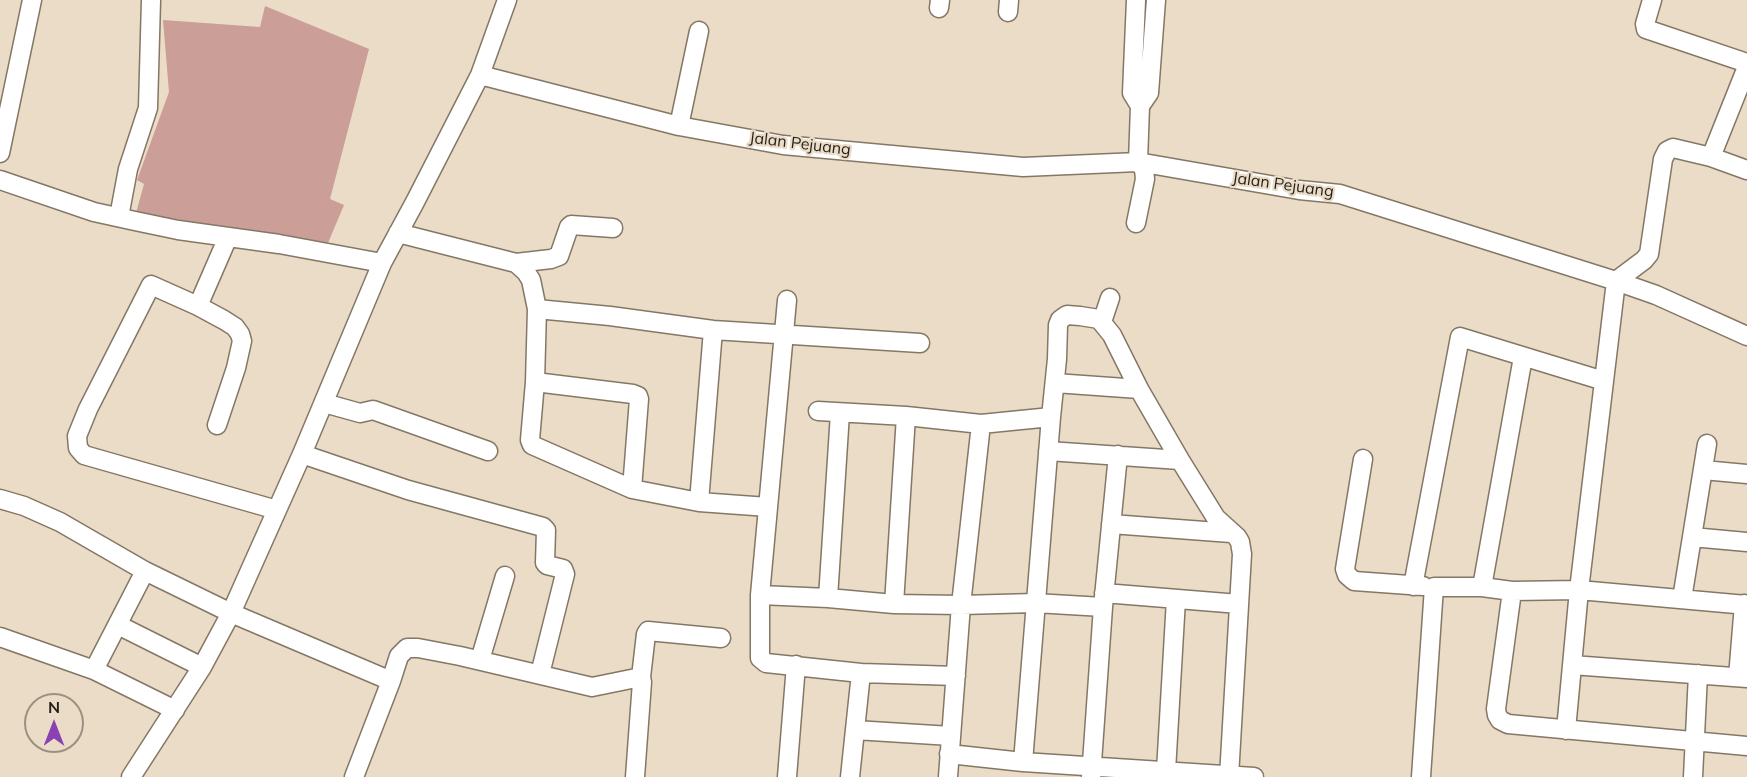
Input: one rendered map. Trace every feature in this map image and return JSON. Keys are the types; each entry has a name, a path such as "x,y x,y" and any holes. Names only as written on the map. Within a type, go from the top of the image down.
{"street":[{"path":"0,153 32,0"},
{"path":"119,217 128,169 147,108 151,0"},
{"path":"131,777 202,667 231,613 303,454 382,263 480,75 507,0"},
{"path":"1136,0 1132,93 1140,106"},
{"path":"1136,223 1144,179 1144,169 1138,162 1140,106 1149,93 1156,0"},
{"path":"1652,0 1645,24 1646,29 1747,65 1711,157"},
{"path":"679,126 699,32"},
{"name":"Jalan Pejuang","path":"480,75 679,126 783,145 1023,167 1138,162 1299,190 1340,194 1616,281 1747,336"},
{"path":"1566,730 1579,590 1616,281 1649,254 1665,152 1673,148 1711,157 1747,170"},
{"path":"0,180 83,208 178,230 289,246 382,263"},
{"path":"398,233 516,263 559,256 571,225 613,228"},
{"path":"198,306 228,237"},
{"path":"516,263 531,280 537,309 535,382 530,440 532,445 632,489 699,502 768,507"},
{"path":"217,425 236,368 242,338 229,323 151,285 88,409 77,436 78,448 84,455 277,510"},
{"path":"1102,321 1110,298"},
{"path":"788,300 760,595 760,658 766,663 861,673 957,676"},
{"path":"537,309 713,330 920,343"},
{"path":"1023,762 1058,325 1060,320 1067,315 1080,315 1102,321 1112,334 1139,389 1180,460 1216,518 1240,542 1242,554 1229,776"},
{"path":"699,502 713,330"},
{"path":"1413,586 1460,337 1604,381"},
{"path":"1482,587 1523,357"},
{"path":"535,382 638,396 632,489"},
{"path":"1055,383 1139,389"},
{"path":"324,403 360,413 373,410 488,451"},
{"path":"818,411 906,416 981,424 1051,417"},
{"path":"828,598 840,413"},
{"path":"894,604 906,416"},
{"path":"948,777 962,605 981,424"},
{"path":"1682,599 1707,444"},
{"path":"1048,451 1180,460"},
{"path":"303,454 408,490 543,527 546,531 545,563 563,568 565,574 540,674"},
{"path":"1091,771 1104,600 1119,455"},
{"path":"1363,459 1345,569 1347,575 1354,581 1434,587 1482,587 1512,591 1579,590 1745,604 1743,677 1572,665"},
{"path":"1703,470 1747,474"},
{"path":"0,499 24,506 60,522 145,571 231,613 391,681"},
{"path":"1112,524 1231,533"},
{"path":"1692,537 1747,542"},
{"path":"94,670 145,571"},
{"path":"480,660 505,576"},
{"path":"1421,777 1434,587"},
{"path":"1512,591 1496,709 1500,720 1508,724 1747,746"},
{"path":"760,595 894,604 962,605 1176,599 1239,604"},
{"path":"1166,771 1176,599"},
{"path":"118,625 202,667"},
{"path":"635,777 642,682 640,677 646,634 648,631 721,638"},
{"path":"0,637 94,670 175,710"},
{"path":"354,777 399,656 407,648 480,660 592,687 640,677"},
{"path":"787,777 796,665"},
{"path":"850,777 861,673"},
{"path":"1693,777 1698,674"},
{"path":"855,730 950,746 1023,762 1091,771 1166,771 1254,777"}],"shaded area":[{"path":"265,6 369,49 330,199 344,205 328,243 136,213 144,184 137,180 169,92 163,20 260,27"}]}
